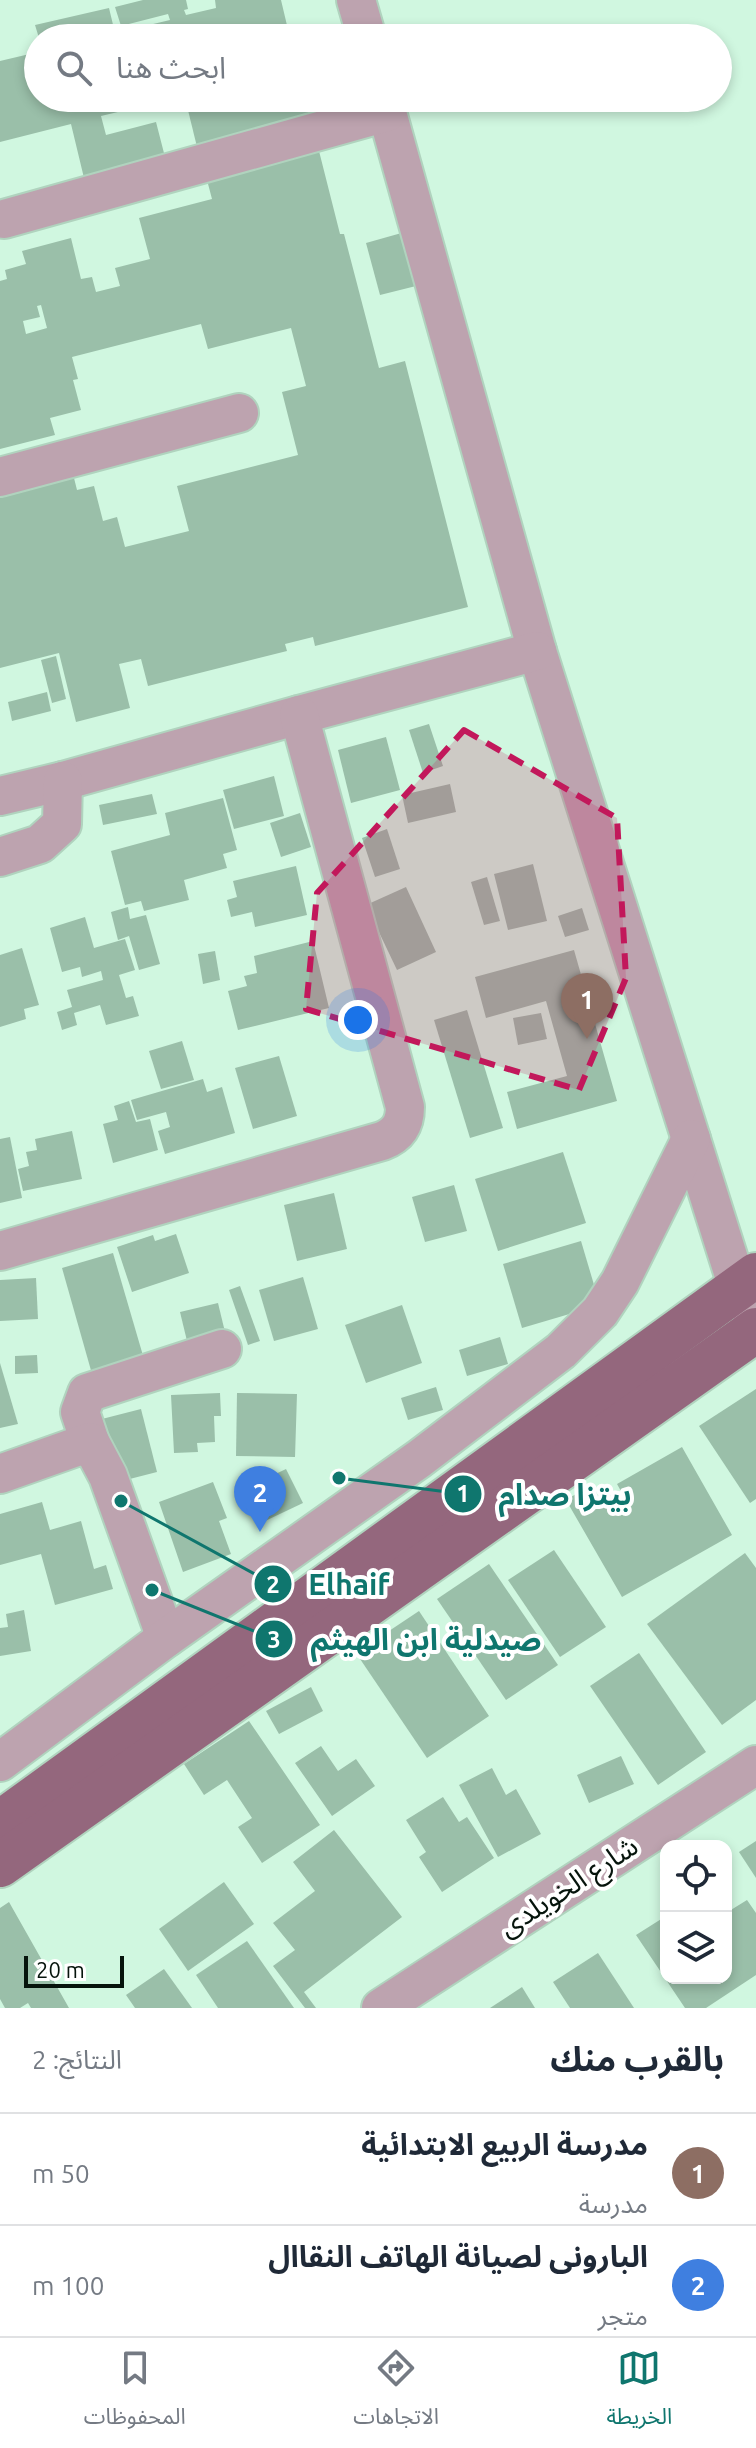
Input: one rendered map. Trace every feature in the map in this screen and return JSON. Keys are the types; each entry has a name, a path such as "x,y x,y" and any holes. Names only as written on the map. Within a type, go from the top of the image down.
{"main road":[{"path":"0,1823 750,1294"},
{"path":"0,1865 756,1330"}],"street":[{"path":"356,0 363,24"},
{"path":"4,219 362,112"},
{"path":"387,112 537,651 691,1139 750,1294"},
{"path":"0,477 239,413"},
{"path":"0,796 537,651"},
{"path":"0,1251 382,1141 393,1137 400,1129 405,1118 405,1107 299,715"},
{"path":"0,857 40,844 62,824 63,781"},
{"path":"0,1762 166,1638 419,1459 561,1351 600,1312 620,1282 691,1139"},
{"path":"166,1638 108,1476 90,1442 80,1412 87,1393 222,1349"},
{"path":"0,1474 90,1442"},
{"name":"شارع الخويلدى","path":"381,2008 756,1765"}],"highlighted area":[{"path":"464,730 617,818 626,978 579,1090 306,1009 317,893"}],"building":[{"path":"143,0 186,0 186,15 216,8 215,0 281,0 287,24 153,24 170,20 168,14 120,24 115,7"},
{"path":"109,8 113,24 39,24"},
{"path":"24,55 24,112 118,112 101,116 106,135 156,122 165,157 84,178 71,124 0,142 0,61"},
{"path":"188,112 308,112 311,123 198,151"},
{"path":"319,151 379,368 405,361 468,607 315,646 313,637 285,644 287,651 148,686 141,659 119,664 130,708 76,722 59,653 0,668 0,498 74,478 77,490 94,486 103,521 117,517 125,547 189,531 177,486 298,455 282,392 306,386 291,328 208,349 201,324 72,357 78,379 73,380 81,410 50,418 55,435 0,449 0,281 7,279 5,270 26,264 22,251 71,238 81,279 92,277 96,292 120,286 115,268 150,259 139,218 212,199 207,180","holes":["41,305 47,328 26,334 23,321 40,317 37,306"]},
{"path":"405,232 420,285 380,295 366,243"},
{"path":"56,656 66,699 52,703 41,660"},
{"path":"47,692 51,711 12,721 8,702"},
{"path":"429,724 443,766 423,773 409,730"},
{"path":"386,737 400,790 351,803 338,750"},
{"path":"274,776 284,816 234,829 223,790"},
{"path":"450,784 456,812 408,823 402,795"},
{"path":"152,794 157,814 103,825 99,805"},
{"path":"223,798 237,850 223,854 227,868 184,880 189,900 144,911 141,901 125,905 111,851 170,835 165,813"},
{"path":"300,813 311,847 281,857 270,823"},
{"path":"387,829 400,869 375,877 362,838"},
{"path":"533,864 547,921 508,930 494,874"},
{"path":"296,866 307,915 255,927 252,912 231,917 227,900 237,897 233,881"},
{"path":"487,877 500,921 484,925 471,882"},
{"path":"406,887 436,952 397,970 366,905"},
{"path":"128,907 130,919 146,915 160,964 139,970 129,936 118,940 111,912"},
{"path":"582,908 589,930 565,937 558,916"},
{"path":"85,917 94,948 125,939 135,970 119,975 126,998 133,996 139,1016 106,1025 100,1005 74,1013 77,1025 62,1030 57,1012 72,1007 67,990 103,980 101,971 82,977 80,967 62,972 50,928"},
{"path":"313,941 329,1008 238,1030 228,991 247,986 244,976 257,973 254,956"},
{"path":"22,948 39,1005 24,1009 26,1019 0,1027 0,955"},
{"path":"574,950 617,1101 517,1129 507,1092 567,1076 546,1001 486,1018 475,977"},
{"path":"215,951 220,980 203,984 198,954"},
{"path":"467,1010 503,1128 470,1138 434,1020"},
{"path":"541,1013 547,1039 518,1045 513,1018"},
{"path":"182,1041 194,1080 161,1089 149,1051"},
{"path":"279,1056 297,1116 253,1129 235,1068"},
{"path":"203,1079 207,1092 222,1087 235,1133 165,1154 158,1131 170,1127 166,1112 137,1120 131,1100"},
{"path":"129,1101 136,1122 150,1119 158,1150 113,1163 103,1124 118,1120 114,1106"},
{"path":"72,1131 82,1179 23,1191 18,1169 29,1166 26,1152 37,1150 35,1139"},
{"path":"10,1137 22,1198 0,1203 0,1139"},
{"path":"563,1152 586,1223 498,1251 475,1179"},
{"path":"454,1185 467,1231 425,1242 412,1197"},
{"path":"334,1193 347,1249 297,1261 284,1205"},
{"path":"176,1234 189,1273 132,1292 117,1247 153,1235 155,1241"},
{"path":"581,1241 600,1305 522,1328 503,1264"},
{"path":"113,1253 144,1359 92,1374 62,1268"},
{"path":"303,1277 318,1329 274,1341 259,1290"},
{"path":"36,1278 38,1319 0,1321 0,1280"},
{"path":"240,1286 260,1341 248,1345 229,1290"},
{"path":"218,1303 225,1332 187,1341 180,1312"},
{"path":"402,1305 422,1363 366,1383 345,1325"},
{"path":"500,1337 508,1364 467,1376 459,1350"},
{"path":"37,1355 38,1373 15,1374 15,1356"},
{"path":"0,1363 18,1424 0,1428"},
{"path":"436,1387 443,1410 408,1420 401,1398"},
{"path":"756,1389 756,1499 750,1503 699,1426"},
{"path":"220,1393 221,1416 214,1416 215,1442 197,1443 198,1452 174,1453 171,1395"},
{"path":"237,1393 297,1394 295,1457 236,1456"},
{"path":"141,1409 157,1472 114,1483 98,1420"},
{"path":"682,1447 732,1535 622,1597 566,1500 576,1494 587,1513 622,1493 617,1484"},
{"path":"286,1469 303,1503 263,1522 246,1488"},
{"path":"213,1482 227,1518 219,1521 231,1554 183,1572 159,1502"},
{"path":"42,1502 50,1530 81,1521 94,1569 106,1565 113,1589 55,1605 41,1554 0,1565 0,1514"},
{"path":"554,1550 606,1627 560,1657 508,1580"},
{"path":"745,1553 756,1568 756,1700 722,1725 647,1624"},
{"path":"489,1564 558,1665 506,1700 437,1599"},
{"path":"24,1610 31,1651 0,1656 0,1628 8,1627 6,1614"},
{"path":"419,1611 489,1716 427,1758 356,1653"},
{"path":"639,1653 706,1752 658,1785 590,1686"},
{"path":"311,1687 323,1711 279,1734 266,1711"},
{"path":"249,1721 320,1825 262,1863 238,1827 252,1818 227,1780 204,1795 184,1764"},
{"path":"321,1746 338,1771 356,1759 375,1786 332,1816 295,1763"},
{"path":"621,1756 634,1784 589,1803 577,1775"},
{"path":"492,1768 506,1795 516,1789 541,1834 498,1857 459,1785"},
{"path":"443,1797 459,1822 467,1817 494,1858 442,1892 419,1857 426,1852 406,1820"},
{"path":"334,1830 402,1917 304,1992 316,2008 305,2008 273,1966 295,1950 273,1923 315,1891 293,1862"},
{"path":"756,1841 756,1878 739,1852"},
{"path":"224,1882 254,1924 188,1971 159,1929"},
{"path":"747,1900 756,1913 756,1975 706,2008 685,2008 669,1984 732,1984 732,1909"},
{"path":"9,1902 69,2008 31,2008 28,2003 20,2008 5,2008 0,1999 0,1908"},
{"path":"660,1920 660,1971 636,1935"},
{"path":"247,1941 294,2008 218,2008 196,1975"},
{"path":"598,1953 634,2008 570,2008 553,1982"},
{"path":"164,1969 192,2008 135,2008 126,1995"},
{"path":"522,1987 535,2008 490,2008"}],"place":[{"name":"مدرسة الربيع الابتدائية","path":"587,1039"},
{"name":"بيتزا صدام","path":"339,1478"},
{"name":"Elhaif","path":"121,1501"},
{"name":"البارونى لصيانة الهاتف النقاال","path":"260,1532"},
{"name":"صيدلية ابن الهيثم","path":"152,1590"}]}
